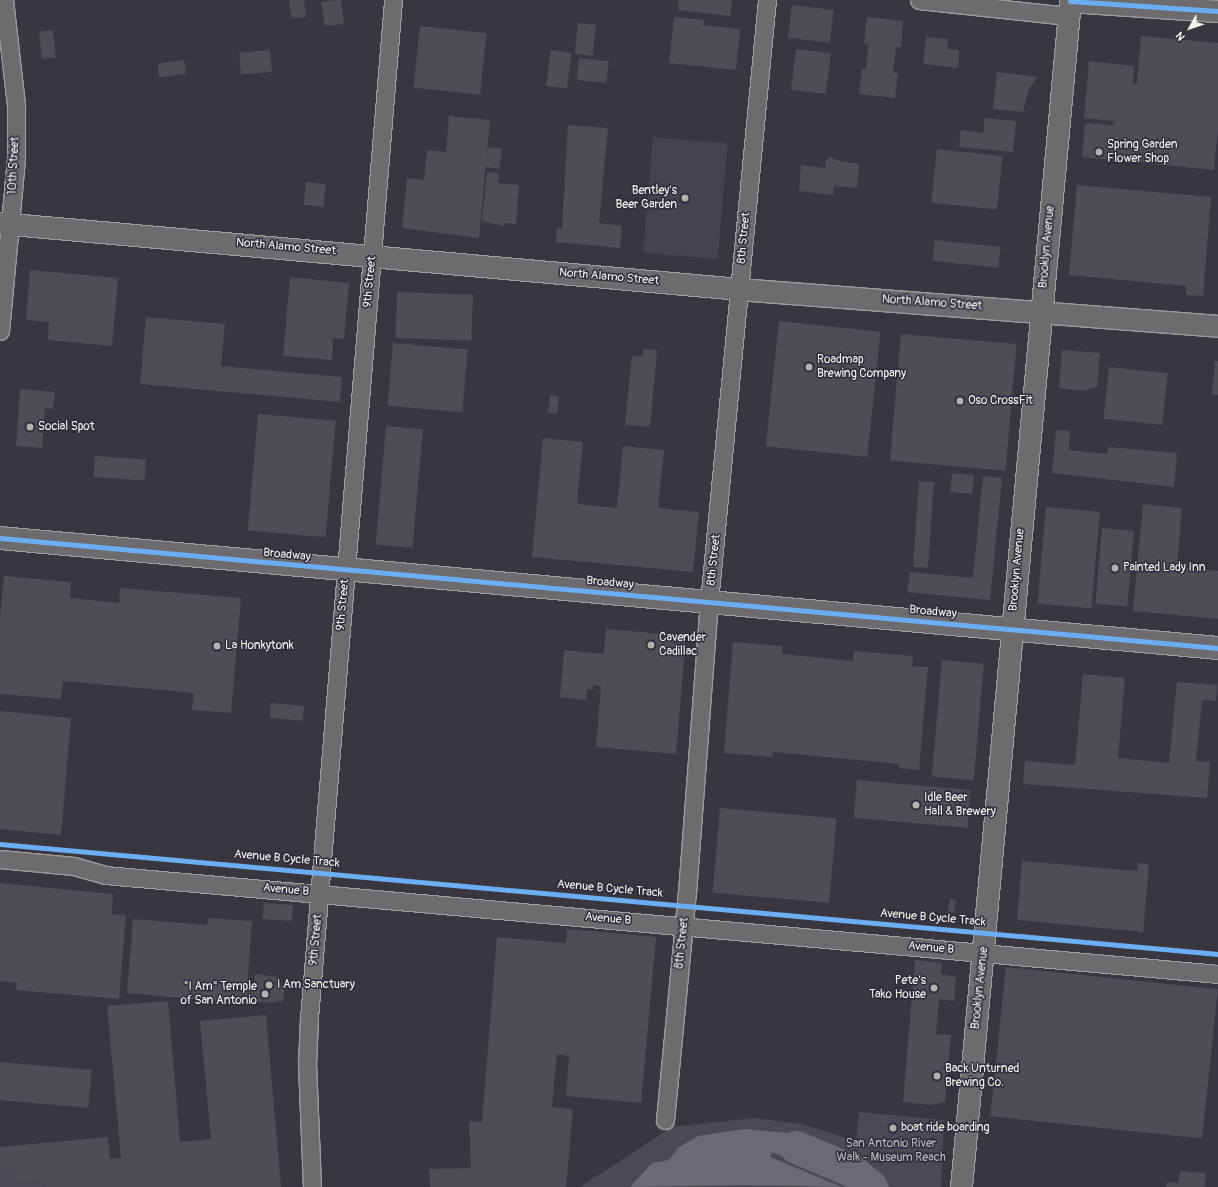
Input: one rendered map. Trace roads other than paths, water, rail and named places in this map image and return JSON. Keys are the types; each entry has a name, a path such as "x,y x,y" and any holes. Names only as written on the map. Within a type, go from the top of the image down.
{"main road":[{"name":"Broadway","path":"0,538 346,570 1012,628 1218,648"}],"street":[{"name":"10th Street","path":"0,332 5,224 16,158 16,105 4,0"},
{"name":"9th Street","path":"312,1187 307,1065 346,570 394,0"},
{"name":"8th Street","path":"665,1120 698,766 710,602 767,0"},
{"path":"919,0 1218,11"},
{"name":"Brooklyn Avenue","path":"961,1187 1070,6"},
{"name":"North Alamo Street","path":"5,224 372,255 740,289 1041,311 1218,326"},
{"name":"Avenue B","path":"0,859 74,866 105,874 1218,974"}],"waterway":[{"path":"796,1147 851,1170 871,1187"}],"place":[{"name":"Spring Garden Flower Shop","path":"1099,152"},
{"name":"Bentley's Beer Garden","path":"685,198"},
{"name":"Roadmap Brewing Company","path":"809,367"},
{"name":"Oso CrossFit","path":"960,401"},
{"name":"Social Spot","path":"30,427"},
{"name":"Painted Lady Inn","path":"1115,568"},
{"name":"Cavender Cadillac","path":"651,645"},
{"name":"La Honkytonk","path":"217,646"},
{"name":"Idle Beer Hall & Brewery","path":"916,805"},
{"name":"I Am Sanctuary","path":"269,985"},
{"name":"Pete’s Tako House","path":"934,988"},
{"name":"\"I Am\" Temple of San Antonio","path":"265,994"},
{"name":"Back Unturned Brewing Co.","path":"937,1076"},
{"name":"boat ride boarding","path":"893,1128"}],"park label":[{"name":"San Antonio River Walk - Museum Reach","path":"891,1151"}]}
